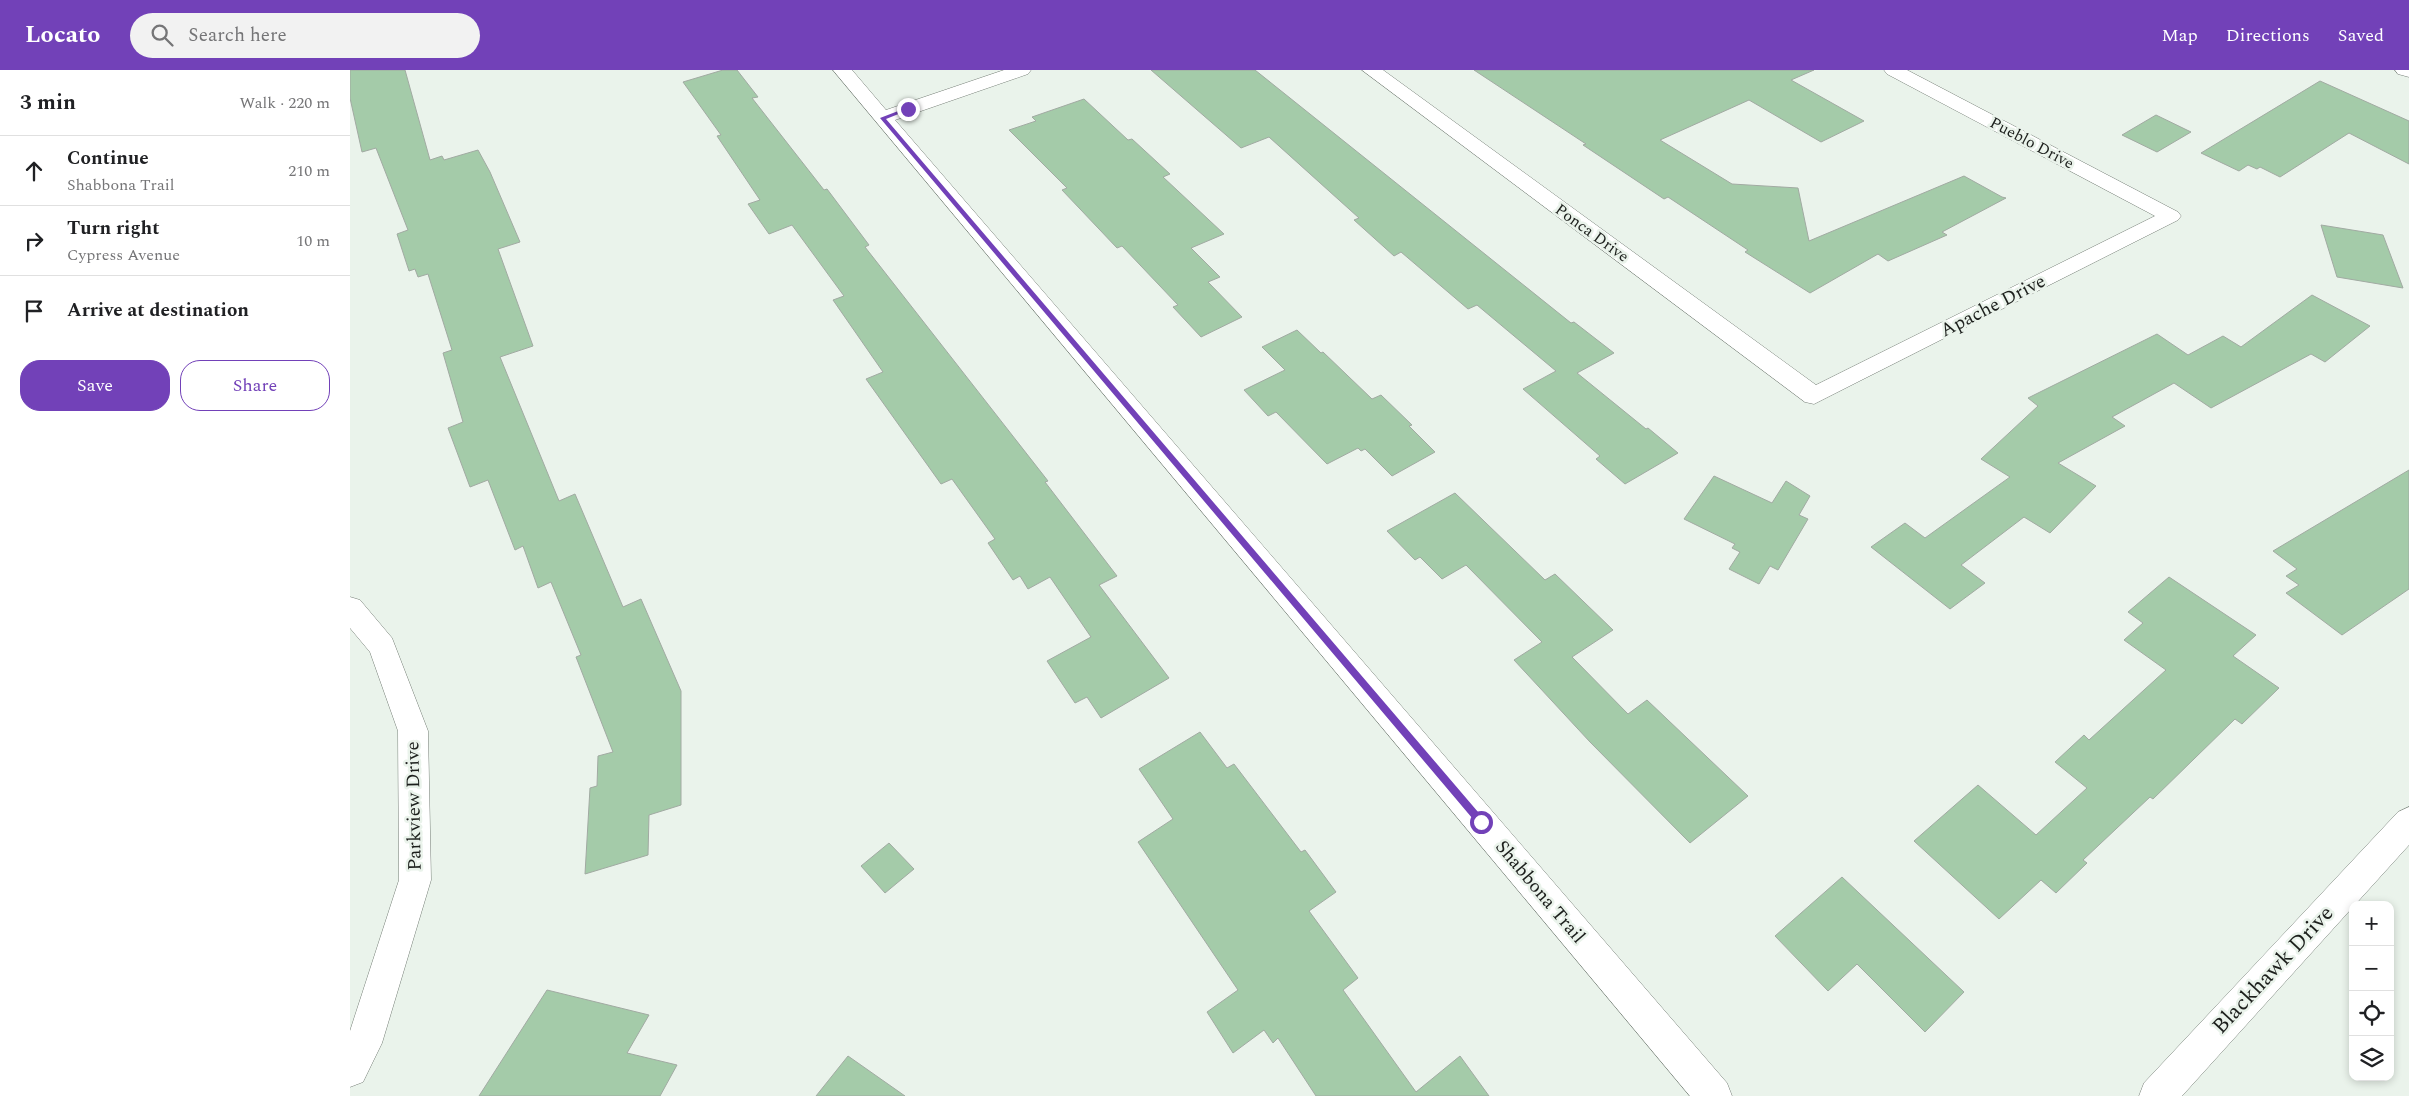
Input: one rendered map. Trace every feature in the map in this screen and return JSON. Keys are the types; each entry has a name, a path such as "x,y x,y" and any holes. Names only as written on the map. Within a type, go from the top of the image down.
{"street":[{"name":"Shabbona Trail","path":"842,70 1714,1096"},
{"path":"882,118 1022,70"},
{"name":"Ponca Drive","path":"1371,70 1814,396"},
{"name":"Pueblo Drive","path":"1893,70 2171,216"},
{"path":"2404,70 2409,72"},
{"name":"Apache Drive","path":"1814,396 2171,216"},
{"name":"Parkview Drive","path":"350,608 382,646 413,731 416,880 364,1043 350,1069"},
{"name":"Blackhawk Drive","path":"2157,1096 2409,822"}],"building":[{"path":"350,70 405,70 430,160 442,156 444,160 478,150 490,172 520,242 498,249 533,346 500,357 559,501 575,494 623,607 641,599 681,691 681,805 649,815 648,855 585,874 590,788 597,786 598,756 613,752 576,657 581,655 551,582 538,588 523,546 515,550 488,480 470,487 448,428 463,422 443,353 452,350 428,274 418,277 415,269 409,271 397,234 408,230 376,148 362,152 350,98"},
{"path":"723,70 737,70 758,97 752,98 824,190 827,189 869,245 865,247 1048,481 1045,482 1117,576 1099,585 1169,678 1101,718 1087,697 1075,703 1047,661 1091,637 1050,577 1028,589 1020,576 1013,580 988,543 995,539 952,479 941,484 866,379 883,372 833,300 844,296 792,225 769,234 748,204 760,200 717,136 721,135 683,82"},
{"path":"1151,70 1255,70 1571,323 1574,322 1614,353 1577,373 1678,453 1625,484 1596,459 1600,456 1523,389 1556,371 1477,305 1468,309 1401,252 1394,256 1354,220 1359,218 1269,137 1241,148"},
{"path":"1474,70 1814,70 1791,80 1864,121 1821,142 1749,100 1660,140 1732,184 1798,188 1809,241 1964,176 2006,198 1942,232 1947,235 1888,261 1878,254 1810,293 1745,252 1748,250 1668,197 1664,199 1583,145 1586,144"},
{"path":"2320,81 2409,121 2409,164 2349,133 2280,177 2260,167 2257,169 2248,165 2239,171 2201,153"},
{"path":"1084,99 1128,140 1132,139 1170,174 1163,177 1224,234 1191,248 1220,277 1208,282 1242,317 1201,337 1173,307 1178,305 1122,246 1117,248 1062,190 1067,188 1009,130 1036,121 1032,117"},
{"path":"2156,115 2191,132 2157,152 2122,135"},
{"path":"2321,225 2383,235 2403,288 2337,277"},
{"path":"2312,295 2370,326 2325,362 2311,354 2211,408 2174,383 2112,417 2125,426 2058,463 2096,486 2050,533 2024,517 1961,565 1985,583 1950,609 1871,547 1905,523 1925,538 2010,477 1981,459 2038,406 2028,398 2157,334 2188,355 2223,336 2241,347"},
{"path":"1297,330 1372,399 1381,395 1412,425 1409,426 1435,452 1392,476 1365,449 1361,451 1358,448 1327,464 1276,412 1268,416 1244,390 1285,370 1262,347"},
{"path":"2409,470 2409,589 2342,635 2286,593 2299,585 2286,576 2297,569 2273,551"},
{"path":"1714,476 1772,503 1786,481 1810,496 1799,515 1808,519 1778,570 1770,566 1759,584 1729,569 1740,552 1732,548 1735,544 1684,519"},
{"path":"1455,493 1545,580 1555,574 1613,630 1572,657 1628,714 1647,700 1748,796 1690,843 1590,742 1514,660 1542,642 1466,565 1442,579 1420,557 1415,560 1387,531"},
{"path":"2169,577 2256,635 2233,656 2279,688 2242,724 2235,719 2153,799 2150,797 2083,860 2087,863 2056,893 2041,880 1999,919 1914,841 1978,785 2036,835 2087,788 2055,762 2084,735 2089,740 2166,670 2124,640 2143,623 2128,612"},
{"path":"1200,732 1227,768 1234,764 1301,852 1305,850 1336,892 1309,911 1358,978 1343,990 1416,1092 1460,1056 1489,1096 1316,1096 1278,1038 1273,1043 1264,1030 1233,1053 1207,1012 1238,990 1138,842 1173,819 1139,769"},
{"path":"889,843 914,869 885,893 861,866"},
{"path":"1842,877 1964,992 1925,1032 1857,964 1828,991 1775,936"},
{"path":"547,990 649,1015 627,1053 677,1065 660,1096 479,1096"},
{"path":"848,1056 905,1096 816,1096"}],"route":[{"path":"908,109 882,118 1481,822"}]}
